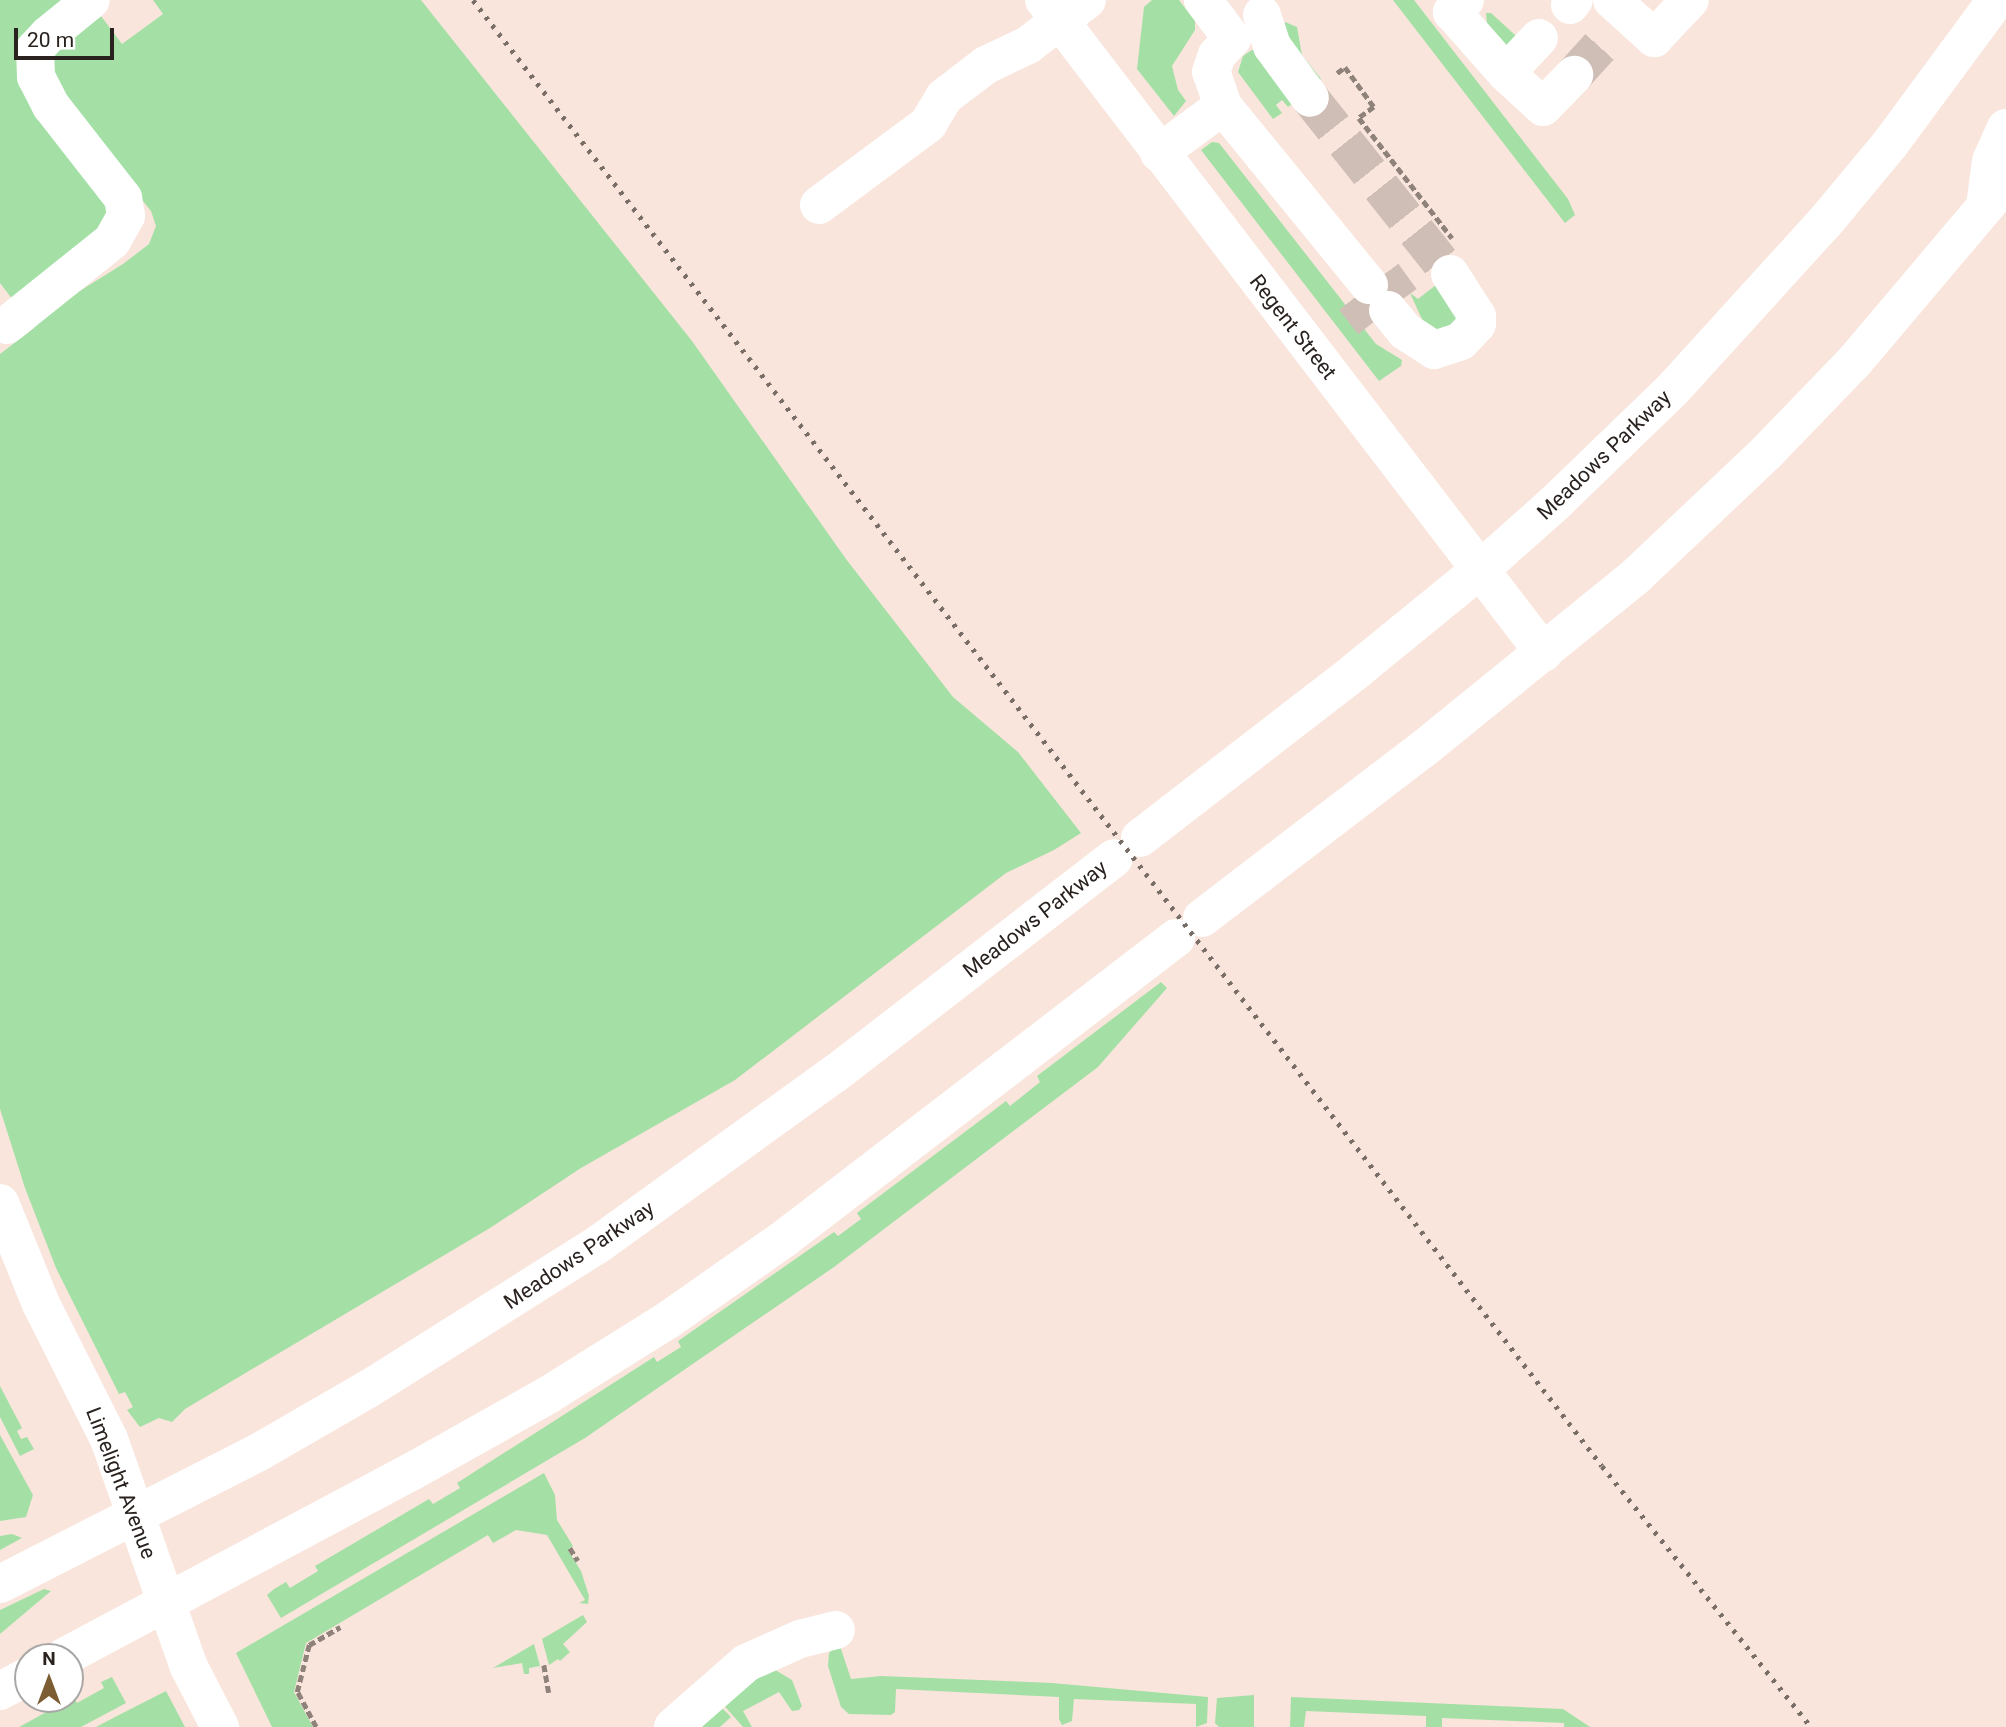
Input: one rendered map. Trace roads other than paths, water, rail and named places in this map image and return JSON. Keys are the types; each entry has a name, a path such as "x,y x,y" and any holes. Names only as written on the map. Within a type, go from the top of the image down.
{"main road":[{"path":"2,324 112,241 125,216 123,198 51,106 36,77 35,50 48,34 92,0"},
{"path":"1203,0 1232,39"},
{"path":"1465,0 1452,12 1516,82 1543,107 1556,58 1516,82"},
{"path":"1600,10 1654,38 1690,0"},
{"name":"Meadows Parkway","path":"0,1584 136,1516 370,1388 600,1243 826,1081 1357,670 1481,569 1555,504 1663,399 1761,295 1890,144 1996,0"},
{"path":"819,205 928,124 944,97 986,65 1028,45 1064,7"},
{"name":"Regent Street","path":"1064,7 1159,153 1544,653"},
{"path":"1271,7 1217,55 1211,72 1223,106 1249,140 1252,170 1378,298 1405,331 1434,350 1461,341 1477,324 1475,308 1452,257"},
{"path":"1271,7 1272,46 1320,89"},
{"path":"1159,153 1223,106"},
{"path":"84,1647 525,1408 668,1320 785,1238 1544,653 1636,576 1766,453 1854,362 1996,195 1991,161 2006,128"},
{"name":"Limelight Avenue","path":"0,1203 41,1304 109,1439 189,1667 220,1727"},
{"path":"673,1727 746,1663 800,1639 836,1630"}],"tunnel":[{"path":"1574,75 1611,34"},
{"path":"1310,98 1450,274"},
{"path":"1383,275 1401,300"},
{"path":"1354,298 1373,322"}],"railway":[{"path":"473,0 1602,1466 1811,1727"}]}
